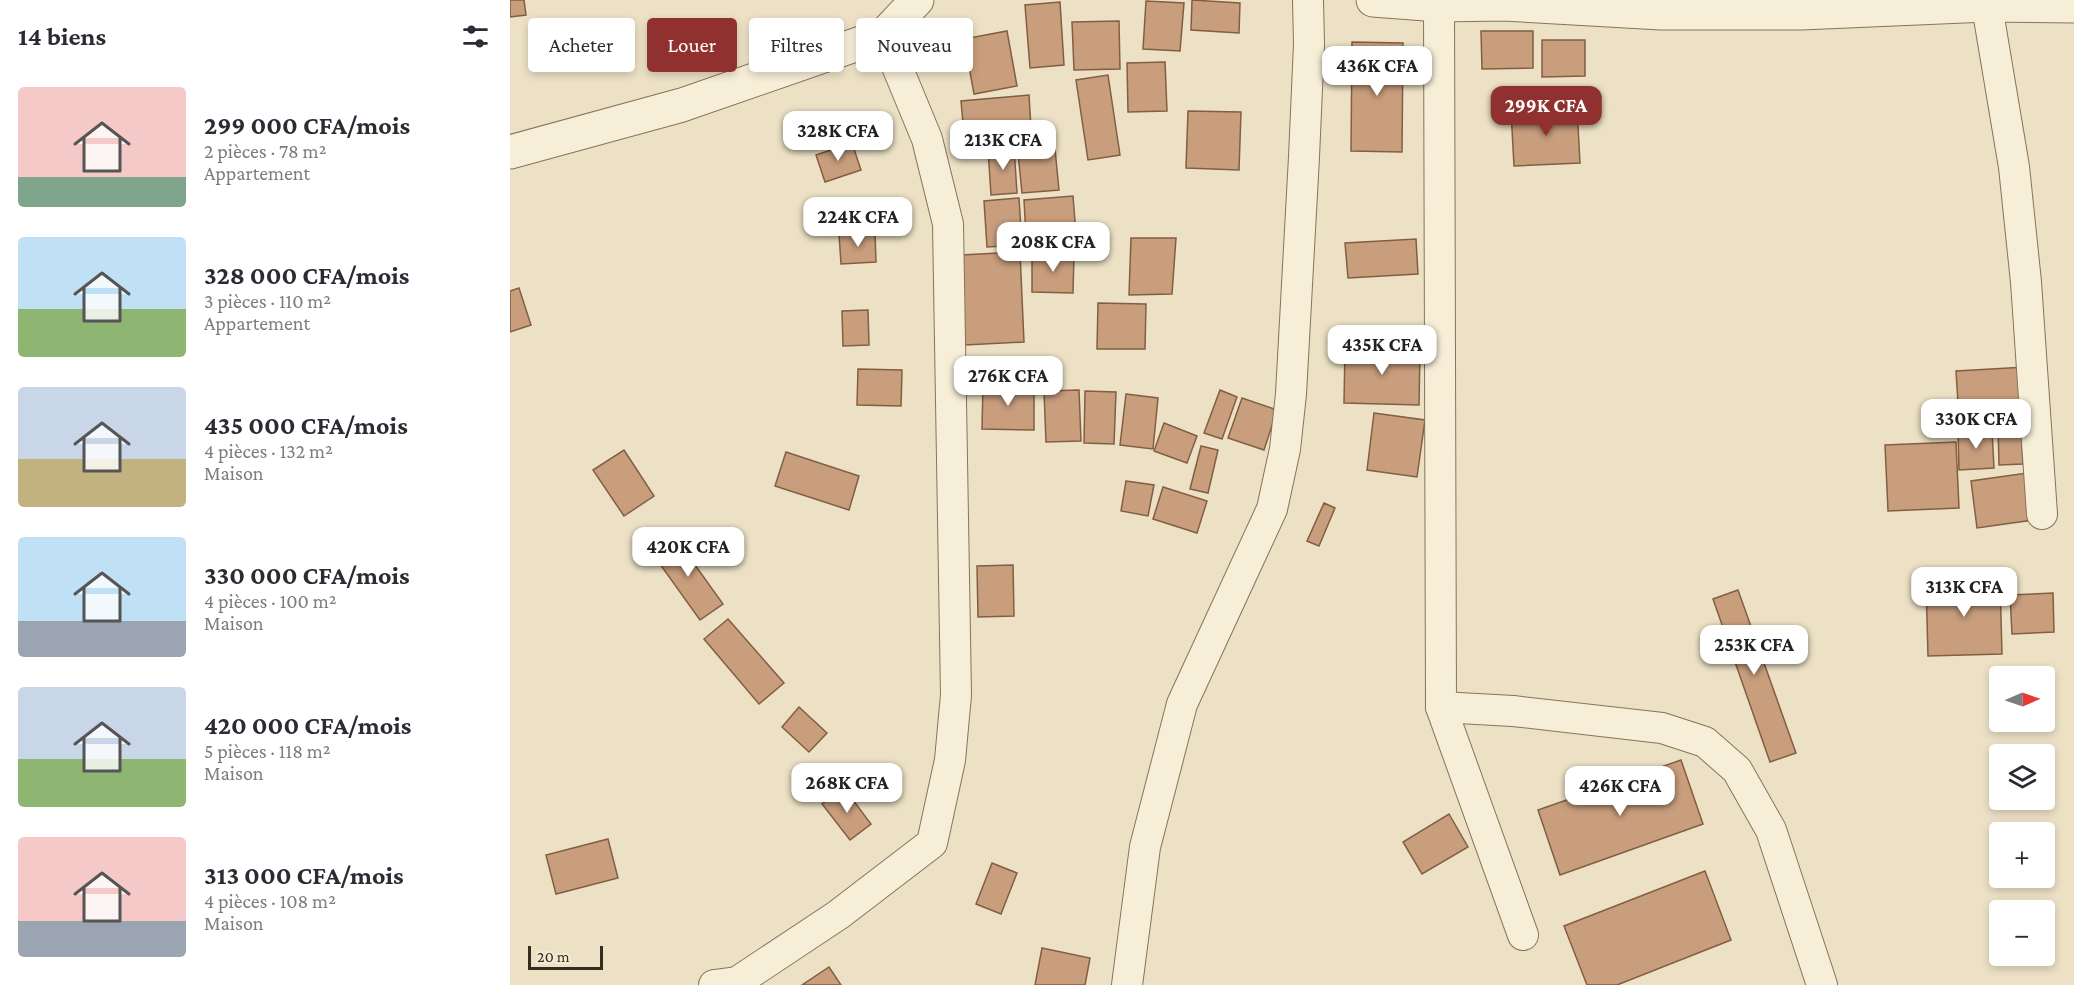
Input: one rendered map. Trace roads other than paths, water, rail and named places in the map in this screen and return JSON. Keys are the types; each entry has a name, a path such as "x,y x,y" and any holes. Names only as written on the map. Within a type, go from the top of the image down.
{"street":[{"path":"900,18 917,0"},
{"path":"1127,985 1145,847 1182,704 1272,509 1285,449 1292,394 1305,157 1309,44 1308,0"},
{"path":"1373,0 1438,5 1504,2 1661,13 1778,13 1986,3 2074,6"},
{"path":"1986,3 2013,167 2026,282 2042,513"},
{"path":"1438,5 1441,707 1523,934"},
{"path":"510,152 682,105 856,45"},
{"path":"714,985 737,982 838,915 932,843 950,760 956,695 948,224 927,139 899,72"},
{"path":"1441,707 1513,711 1618,722 1662,728 1705,742 1737,770 1771,830 1822,985"}]}
